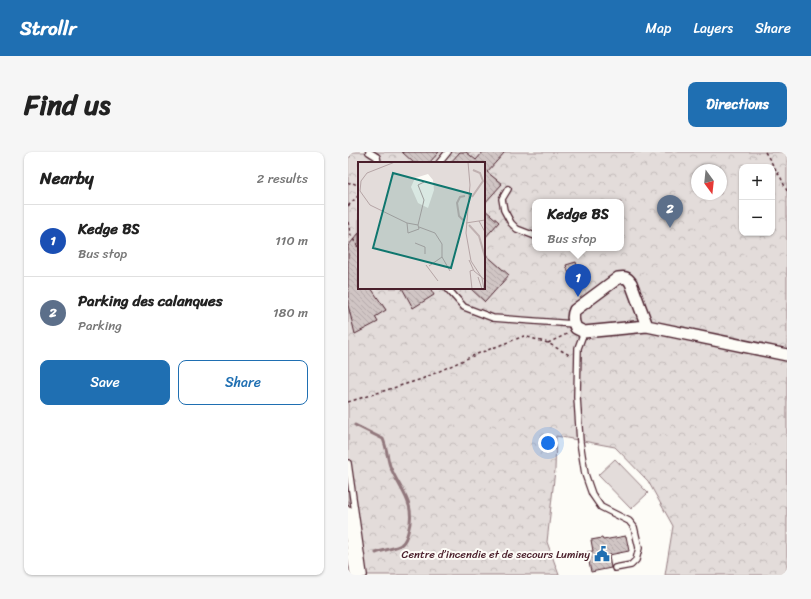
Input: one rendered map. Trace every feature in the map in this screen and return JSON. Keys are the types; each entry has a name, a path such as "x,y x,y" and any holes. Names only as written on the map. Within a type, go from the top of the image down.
{"street":[{"path":"647,326 631,283 628,278 625,277 618,278 575,310 573,314 578,328 647,326 787,355"},
{"path":"348,513 357,575"}],"lane":[{"path":"369,152 377,157 378,162"},
{"path":"440,162 448,152"},
{"path":"508,189 502,199 504,210 511,223 517,229 532,235"},
{"path":"447,289 464,307 493,318 578,328 578,397 580,442 585,474 592,494 601,507 629,521 634,527 639,548 636,560 631,565 615,568"},
{"path":"348,463 364,575"}],"path":[{"path":"348,158 352,152"},
{"path":"765,152 787,191"},
{"path":"348,184 351,182 358,186"},
{"path":"348,206 358,196"},
{"path":"348,222 351,235 358,247"},
{"path":"548,343 578,328"},
{"path":"348,402 422,379 477,354 524,336 548,343 578,360"}],"green space":[{"path":"348,152 787,152 787,575 665,575 673,526 648,481 615,447 556,436 555,470 547,542 559,575 348,575"},
{"path":"615,459 648,493 631,509 598,475"}],"building":[{"path":"402,152 439,152 430,162 413,162"},
{"path":"460,152 466,152 476,160 483,152 505,152 487,172 502,184 485,203 485,162 451,162"},
{"path":"485,210 499,222 485,238"},
{"path":"358,234 358,289 372,289 386,310 375,317 378,322 355,334 348,305 348,246"},
{"path":"485,254 509,275 485,302 471,289 485,289"},
{"path":"576,262 582,283 573,286 566,265"},
{"path":"403,289 431,289 434,295 413,308"},
{"name":"Centre d’incendie et de secours Luminy","path":"626,536 629,551 609,555 611,568 591,572 587,552 593,551 591,540 602,538 603,540"}],"waterway":[{"path":"355,425 383,439 390,466 409,505 410,522 408,532 403,543 397,547 376,553"}],"place":[{"name":"Parking des calanques","path":"670,228"},
{"name":"Kedge BS","path":"578,297"},
{"name":"Centre d’incendie et de secours Luminy","path":"602,554"}]}
